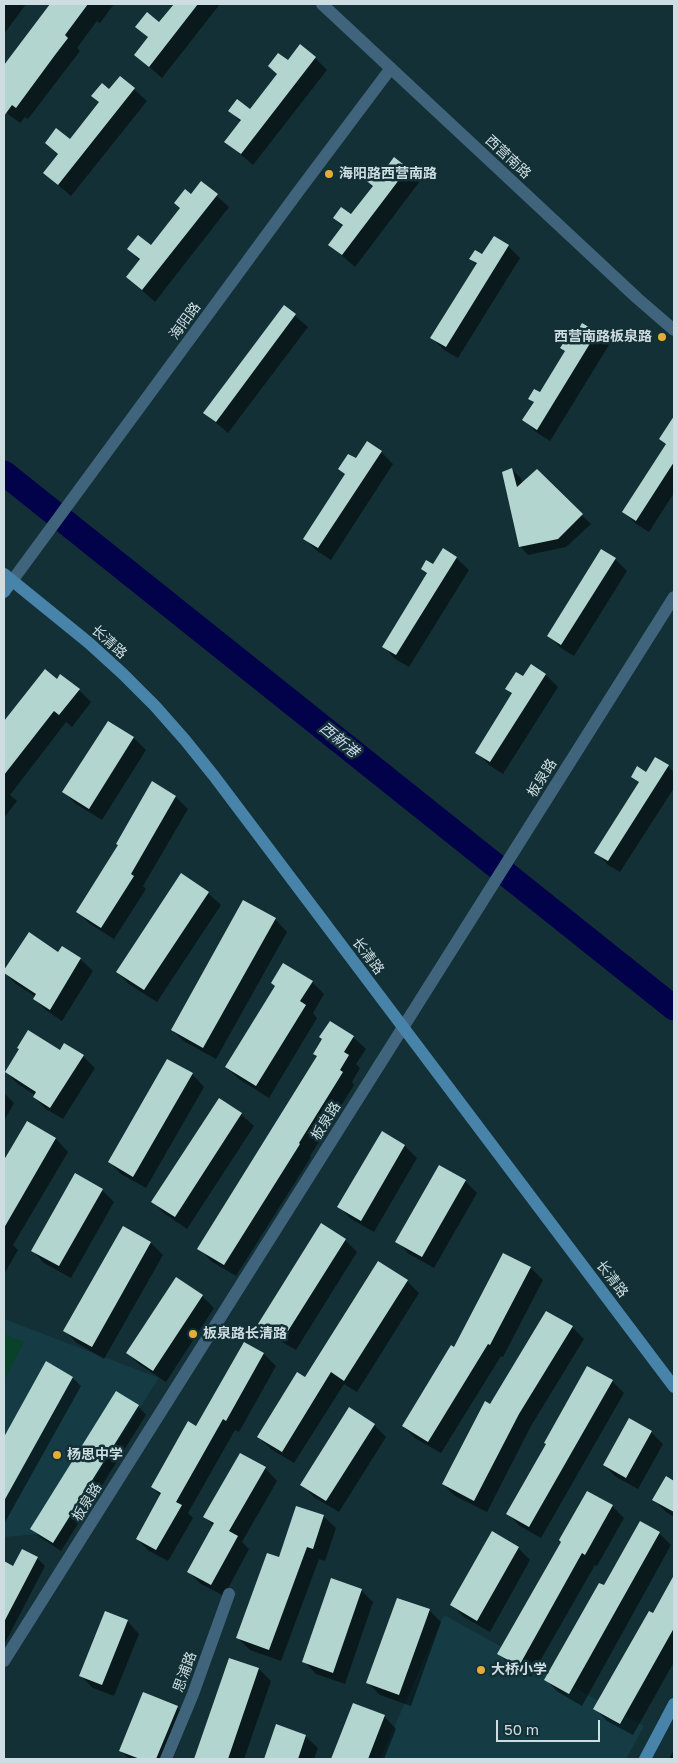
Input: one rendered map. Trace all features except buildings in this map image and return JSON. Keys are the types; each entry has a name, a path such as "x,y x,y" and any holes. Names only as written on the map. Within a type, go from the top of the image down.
{"main road":[{"name":"海阳路","path":"4,592 8,578"},
{"name":"长清路","path":"8,578 89,643 123,674 173,726 214,776 674,1387"},
{"path":"645,1759 674,1704"}],"street":[{"name":"西营南路","path":"322,4 637,298 674,330"},
{"name":"海阳路","path":"8,578 46,535 298,192 392,68"},
{"name":"板泉路","path":"4,1661 674,597"},
{"name":"思浦路","path":"166,1759 190,1701 229,1594"}],"shaded area":[{"name":"杨思中学","path":"4,1319 159,1378 61,1532 4,1537"},
{"name":"大桥小学","path":"444,1615 644,1726 626,1759 380,1759"}],"green space":[{"path":"4,1334 24,1342 4,1380"}],"waterway":[{"name":"西新港","path":"4,473 674,1008"}],"place":[{"name":"海阳路西营南路","path":"329,174"},
{"name":"西营南路板泉路","path":"662,337"},
{"name":"板泉路长清路","path":"193,1334"},
{"name":"杨思中学","path":"57,1455"},
{"name":"大桥小学","path":"481,1670"}]}
